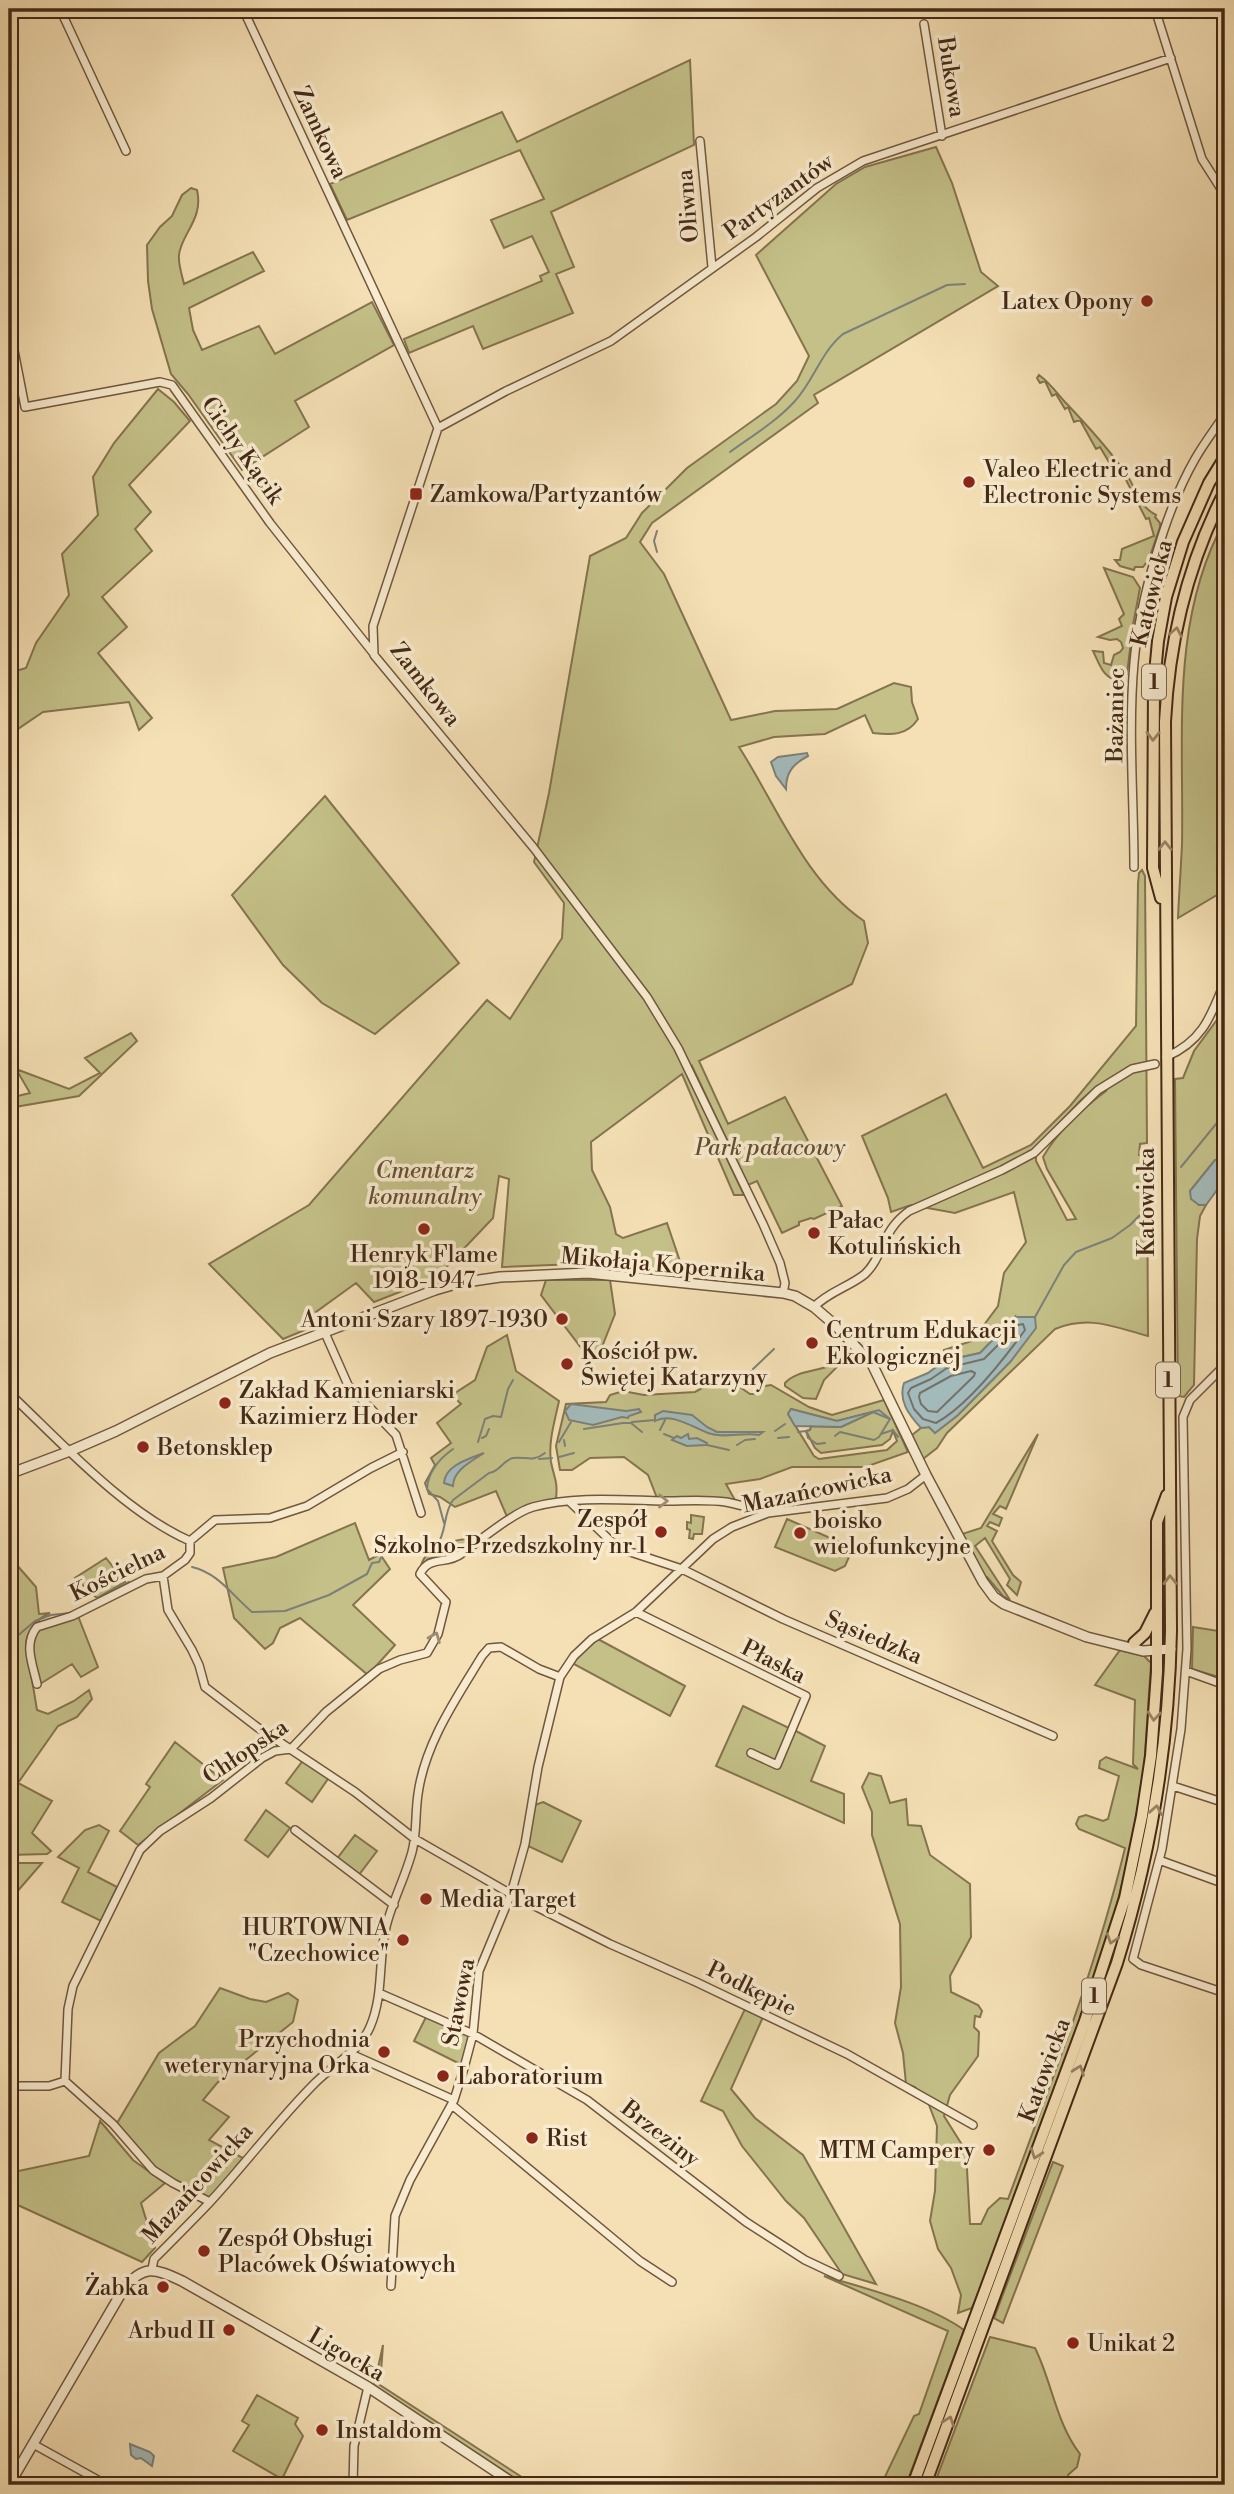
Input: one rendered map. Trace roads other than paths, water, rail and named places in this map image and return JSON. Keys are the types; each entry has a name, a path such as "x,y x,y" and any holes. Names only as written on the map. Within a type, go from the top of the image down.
{"main road":[{"name":"Katowicka","path":"1165,914 1153,868 1153,697 1158,641 1166,597 1183,542 1209,483 1225,457"},
{"name":"Katowicka","path":"925,2485 1049,2153 1128,1928 1149,1846 1160,1787 1171,1649 1165,722 1178,618 1209,524 1225,491"},
{"name":"Katowicka","path":"913,2485 1085,2021 1120,1916 1149,1776 1156,1703 1157,1522 1170,1489"},
{"path":"1133,1643 1145,1633 1157,1608"}],"street":[{"path":"60,9 126,151"},
{"name":"Zamkowa","path":"243,9 438,428 373,626 374,655 533,847 647,997 703,1096 767,1233 783,1273 783,1293"},
{"path":"1155,9 1202,159 1225,195"},
{"name":"Bukowa","path":"924,24 942,136"},
{"name":"Partyzantów","path":"438,428 506,391 611,341 841,173 887,152 1171,58"},
{"name":"Oliwna","path":"701,141 712,267"},
{"name":"Cichy Kącik","path":"9,325 25,407 160,382 172,385 270,523 374,655"},
{"name":"Bażaniec","path":"1134,867 1133,685 1140,618 1160,548 1186,477 1195,458 1225,414"},
{"path":"1166,1057 1182,1050 1202,1031 1225,981"},
{"path":"814,1307 868,1271 897,1219 1034,1153 1098,1090 1132,1069 1154,1064"},
{"name":"Mikołaja Kopernika","path":"9,1474 116,1431 244,1365 447,1286 500,1277 588,1273 783,1293 795,1296 814,1307 872,1364 926,1475"},
{"path":"325,1333 348,1385 396,1436 421,1513"},
{"path":"1224,1368 1190,1400 1183,1417 1186,1671 1173,1786 1159,1860 1133,1959 1148,1968 1225,1993"},
{"path":"9,1393 70,1451 144,1514 190,1541"},
{"name":"Kościelna","path":"37,1684 29,1650 30,1639 37,1628 50,1621 72,1616 146,1579 163,1576 185,1560 190,1553 190,1541 215,1520 270,1518 307,1506 403,1452"},
{"name":"Mazańcowicka","path":"9,2485 123,2290 141,2272 152,2269 154,2259 210,2202 317,2081 364,2040 372,2024 380,1993 386,1926 405,1879 415,1839 418,1793 431,1750 446,1712 489,1648 501,1647 539,1670 560,1677 574,1656 592,1639 636,1612 713,1539 732,1527 768,1513 887,1498 908,1489 926,1475 983,1582 994,1597 1024,1613 1111,1643 1143,1651 1157,1648"},
{"path":"570,1502 618,1548 682,1569"},
{"name":"Chłopska","path":"65,2081 68,2009 73,1986 141,1850 160,1832 211,1798 262,1758 275,1751 291,1749 327,1712 379,1669 427,1653 438,1634 446,1602 420,1574 428,1564 438,1559 458,1557 482,1536 532,1507 570,1502 724,1502 768,1513"},
{"name":"Sąsiedzka","path":"682,1569 783,1619 1053,1735"},
{"name":"Podkępie","path":"163,1576 168,1611 192,1650 205,1687 257,1727 355,1792 415,1839 511,1894 610,1944 847,2054 972,2125"},
{"name":"Płaska","path":"636,1612 806,1696 778,1765 751,1753"},
{"name":"Mazańcowicka","path":"1111,1643 1187,1649"},
{"path":"1186,1671 1225,1685"},
{"name":"Stawowa","path":"391,2286 395,2216 410,2180 453,2102 473,2034 479,1971 511,1894 525,1844 538,1767 560,1677"},
{"path":"1173,1786 1225,1803"},
{"path":"295,1830 394,1905"},
{"path":"1159,1860 1225,1884"},
{"name":"Brzeziny","path":"380,1993 473,2034 587,2100 746,2222 805,2260 839,2276"},
{"path":"351,2054 453,2102 640,2261 672,2282"},
{"path":"9,2086 49,2086 65,2081 113,2124 153,2170 210,2202"},
{"name":"Ligocka","path":"152,2269 182,2281 368,2387 516,2485"},
{"path":"353,2485 354,2446 368,2387"},
{"path":"33,2444 107,2485"}],"water":[{"path":"807,753 808,756 791,769 786,789 776,776 771,762 778,757"},
{"path":"1215,1160 1225,1160 1225,1179 1206,1205 1199,1205 1191,1199 1190,1191"},
{"path":"1015,1317 1035,1317 1036,1328 1011,1361 958,1415 935,1433 929,1427 921,1428 904,1402 904,1383 928,1373 944,1361 980,1353"},
{"path":"571,1404 626,1411 639,1409 641,1412 628,1418 622,1417 593,1425 569,1420 565,1411"},
{"path":"791,1409 837,1421 879,1410 890,1419 873,1412 841,1427 795,1426 788,1414"},
{"path":"663,1411 692,1415 717,1432 763,1432 759,1435 721,1435 708,1433 675,1419 655,1421 655,1415"},
{"path":"688,1434 689,1439 697,1438 707,1443 706,1445 687,1446 672,1440"},
{"path":"484,1453 456,1475 453,1486 444,1483 453,1467"},
{"path":"130,2444 154,2456 152,2466 131,2455"}],"waterway":[{"path":"730,452 772,422 795,401 829,349 843,334 947,285 965,284"},
{"path":"657,531 654,541 657,552"},
{"path":"1181,1167 1225,1113"},
{"path":"1035,1317 1064,1265 1076,1252 1112,1238 1144,1211"},
{"path":"753,1369 774,1349"},
{"path":"751,1371 751,1376"},
{"path":"478,1442 485,1419 501,1417 513,1380"},
{"path":"835,1436 840,1432 874,1440 879,1437 890,1419"},
{"path":"632,1422 655,1420"},
{"path":"660,1430 665,1420"},
{"path":"559,1442 571,1422"},
{"path":"584,1429 631,1423 642,1432"},
{"path":"775,1431 785,1424"},
{"path":"806,1431 810,1430 811,1426"},
{"path":"482,1438 489,1429"},
{"path":"881,1434 893,1430 898,1437 897,1435"},
{"path":"798,1432 806,1431 808,1438 817,1444 825,1443"},
{"path":"664,1434 674,1438"},
{"path":"778,1438 789,1437"},
{"path":"737,1445 745,1440 755,1439"},
{"path":"564,1440 565,1446"},
{"path":"707,1445 729,1450"},
{"path":"444,1523 438,1501 427,1489 435,1466 453,1449"},
{"path":"192,1567 217,1579 252,1612 285,1611 329,1595 367,1574 372,1563 379,1562 385,1549 398,1536 412,1549 437,1545 453,1500 510,1459 533,1458 545,1453"},
{"path":"559,1457 574,1453"},
{"path":"539,1459 552,1458"},
{"path":"81,1608 129,1582"},
{"path":"9,1643 35,1621 51,1615 70,1613"}],"place":[{"name":"Latex Opony","path":"1147,301"},
{"name":"Valeo Electric and Electronic Systems","path":"969,482"},
{"name":"Zamkowa/Partyzantów","path":"416,494"},
{"name":"Henryk Flame 1918-1947","path":"424,1229"},
{"name":"Pałac Kotulińskich","path":"814,1233"},
{"name":"Antoni Szary 1897-1930","path":"562,1319"},
{"name":"Centrum Edukacji Ekologicznej","path":"812,1343"},
{"name":"Kościół pw. Świętej Katarzyny","path":"567,1364"},
{"name":"Zakład Kamieniarski Kazimierz Hoder","path":"225,1403"},
{"name":"Betonsklep","path":"143,1447"},
{"name":"Zespół Szkolno-Przedszkolny nr 1","path":"661,1532"},
{"name":"boisko wielofunkcyjne","path":"800,1533"},
{"name":"Media Target","path":"426,1899"},
{"name":"HURTOWNIA \"Czechowice\"","path":"403,1940"},
{"name":"Przychodnia weterynaryjna Orka","path":"384,2052"},
{"name":"Laboratorium","path":"443,2076"},
{"name":"Rist","path":"532,2138"},
{"name":"MTM Campery","path":"989,2150"},
{"name":"Zespół Obsługi Placówek Oświatowych","path":"204,2251"},
{"name":"Żabka","path":"163,2287"},
{"name":"Arbud II","path":"229,2330"},
{"name":"Unikat 2","path":"1073,2343"},
{"name":"Instaldom","path":"322,2430"}],"park label":[{"name":"Park pałacowy","path":"770,1147"},
{"name":"Cmentarz komunalny","path":"425,1183"}]}
